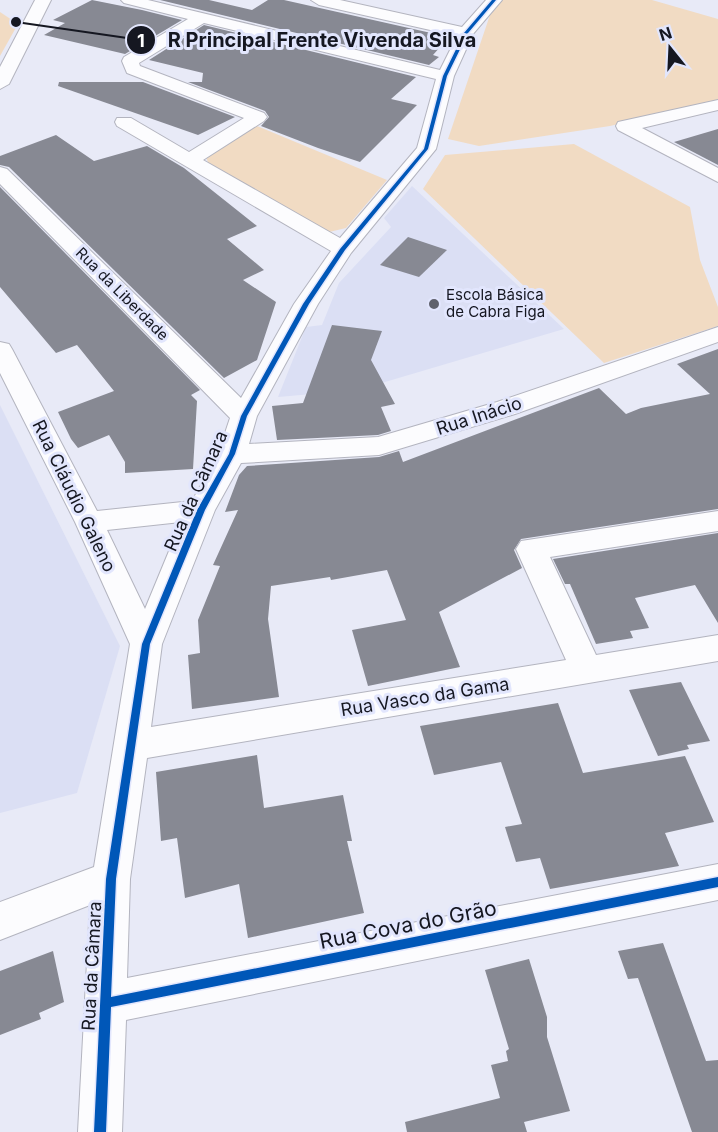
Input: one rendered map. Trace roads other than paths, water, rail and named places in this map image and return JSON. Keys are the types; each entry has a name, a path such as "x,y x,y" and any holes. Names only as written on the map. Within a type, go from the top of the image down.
{"street":[{"path":"0,84 43,0"},
{"path":"129,0 445,76"},
{"path":"319,0 466,33"},
{"name":"Rua da Câmara","path":"100,1132 111,879 146,644 201,510 232,454 244,416 306,304 343,249 426,149 445,76 466,33 494,0"},
{"path":"190,160 258,117 133,69 130,61 202,17"},
{"path":"718,105 625,126 718,176"},
{"path":"123,122 343,249"},
{"name":"Rua da Liberdade","path":"0,172 244,416"},
{"name":"Rua Inácio","path":"232,454 379,447 494,412 718,334"},
{"name":"Rua Cláudio Galeno","path":"0,348 89,522 146,644"},
{"path":"89,522 201,510"},
{"path":"587,670 531,549 718,521"},
{"name":"Rua Vasco da Gama","path":"132,745 718,648"},
{"path":"0,921 111,879"},
{"name":"Rua Cova do Grão","path":"105,1003 718,882"}],"place":[{"name":"R Principal Frente Vivenda Silva","path":"16,22"},
{"name":"Escola Básica de Cabra Figa","path":"434,304"}]}
